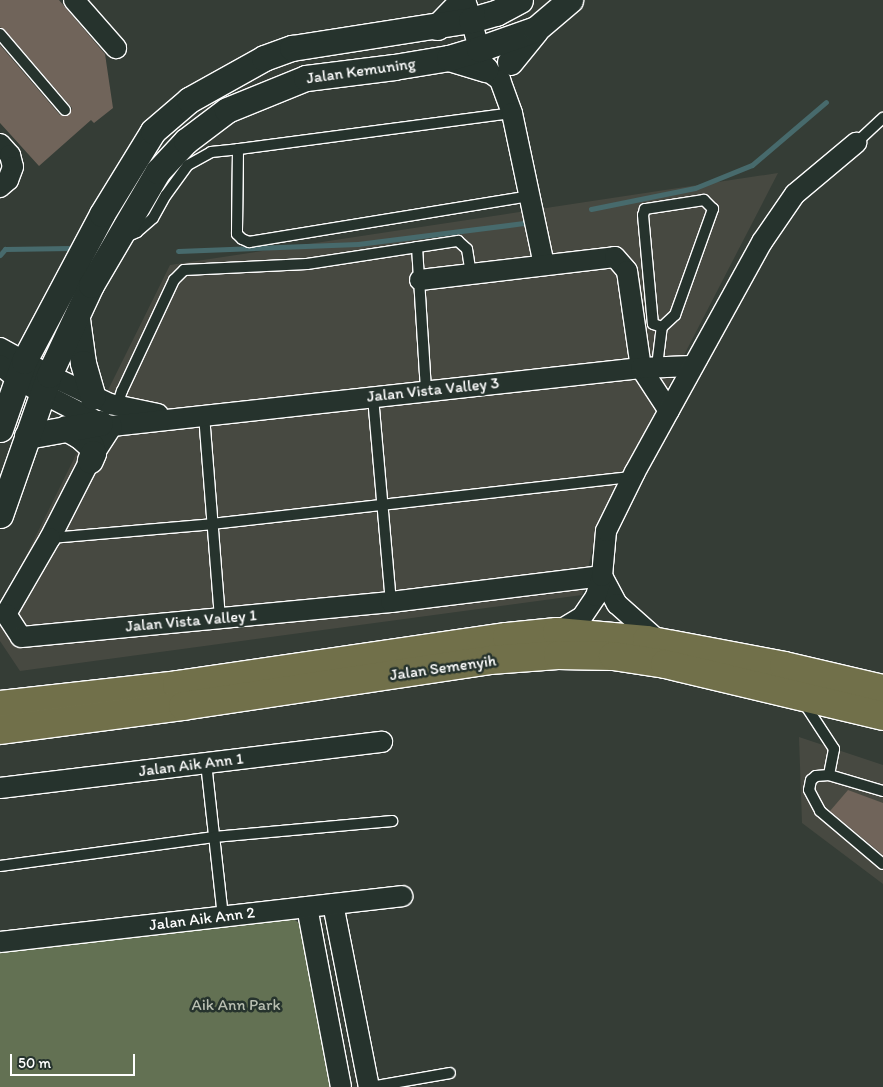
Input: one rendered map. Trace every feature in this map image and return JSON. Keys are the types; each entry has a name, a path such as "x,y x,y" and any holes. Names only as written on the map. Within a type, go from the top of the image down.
{"main road":[{"name":"Jalan Semenyih","path":"6,716 176,685 507,637 556,632 610,636 660,643 784,666 883,689"},
{"name":"Jalan Semenyih","path":"6,716 183,706 490,660 558,655 613,656 665,664 883,716"}],"street":[{"path":"74,0 116,48"},
{"name":"Jalan Kemuning","path":"0,428 14,369 102,214 153,131 189,100 264,58 292,48 436,27 466,7 494,7 520,0"},
{"name":"Jalan Kemuning","path":"0,515 46,384 91,285 158,171 186,141 227,110 306,78 449,58 495,60 570,0"},
{"path":"466,7 495,60 512,113 544,265"},
{"path":"494,7 495,60"},
{"path":"556,632 582,617 596,596 602,576 606,531 632,477 762,242 795,194 856,142"},
{"path":"0,144 10,155 13,168 8,180 0,187"},
{"path":"420,280 615,257 627,271 649,367 670,411"},
{"path":"77,319 83,363 93,397"},
{"path":"0,348 14,369 110,418"},
{"name":"Jalan Vista Valley 3","path":"46,384 93,397 110,418 175,418 649,367 692,366"},
{"path":"0,398 0,428"},
{"path":"27,436 110,418"},
{"name":"Jalan Vista Valley 1","path":"110,418 50,538 6,614 21,637 391,602 602,576"},
{"path":"66,428 80,436 90,446 93,453 90,460"},
{"path":"602,576 617,604 660,643"},
{"name":"Jalan Aik Ann 1","path":"0,788 382,742"},
{"name":"Jalan Aik Ann 2","path":"1,938 223,917 402,896"},
{"path":"333,904 370,1087"},
{"path":"308,907 340,1087"}],"lane":[{"path":"0,34 65,110"},
{"path":"116,242 137,232 153,218 166,195 188,165 212,152 512,113"},
{"path":"856,142 883,118"},
{"path":"238,149 237,234 249,242 529,196"},
{"path":"649,367 662,327 675,315 713,209 704,200 645,209 643,215 653,324 662,327"},
{"path":"110,418 174,280 184,270 307,264 458,241 467,249 470,274"},
{"path":"417,247 426,391"},
{"path":"372,396 391,602"},
{"path":"204,415 220,619"},
{"path":"50,538 212,524 632,477"},
{"path":"799,695 834,749 829,775"},
{"path":"206,763 223,917"},
{"path":"883,791 829,775 816,776 811,780 809,790 812,799 820,811 883,864"},
{"path":"0,866 214,837 392,821"},
{"path":"370,1087 450,1072"}],"shaded area":[{"path":"778,173 599,520 582,595 20,671 0,641 0,608 170,265"},
{"path":"799,737 883,765 883,884 802,823"}],"green space":[{"name":"Aik Ann Park","path":"283,917 293,919 306,927 335,1087 0,1087 0,951"}],"building":[{"path":"0,0 59,0 105,54 113,108 94,123 91,120 39,166 0,123 0,45 60,115 69,115 72,108 5,30 0,27"},
{"path":"848,790 883,803 883,855 830,811"}],"waterway":[{"path":"591,209 695,188 752,165 826,102"},
{"path":"178,251 358,244 524,223"},
{"path":"0,255 5,249 71,248"}]}
